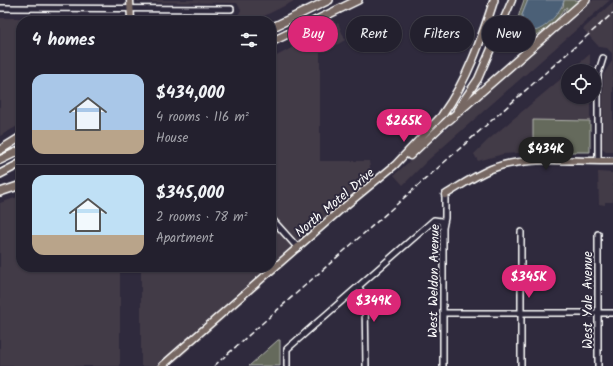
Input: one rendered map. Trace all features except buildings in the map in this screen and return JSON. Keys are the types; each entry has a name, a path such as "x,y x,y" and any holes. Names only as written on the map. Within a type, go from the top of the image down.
{"highway":[{"path":"276,26 329,0"},
{"path":"276,40 358,0"},
{"path":"443,114 460,88 471,66 494,0"},
{"path":"449,120 586,0"},
{"path":"0,150 16,140"},
{"path":"0,160 16,152"},
{"path":"0,174 16,166"},
{"path":"0,192 16,187"}],"main road":[{"path":"130,0 131,16"},
{"path":"375,182 397,168 449,120 470,93 478,79 512,0"},
{"name":"North Motel Drive","path":"276,267 395,165 426,134 443,114"},
{"path":"445,195 470,179 501,166 530,162 613,161"},
{"name":"North Motel Drive","path":"162,366 270,272"}],"street":[{"path":"0,8 231,9"},
{"path":"598,161 598,74 603,58"},
{"name":"West Weldon Avenue","path":"443,366 443,228 445,218 445,195"},
{"path":"287,366 288,348 359,287 403,245 432,220 439,220 443,228"},
{"path":"276,224 298,248"},
{"path":"521,232 521,366"},
{"name":"West Yale Avenue","path":"598,234 598,366"},
{"path":"359,287 365,300 366,366"},
{"path":"443,313 613,313"}],"shaded area":[{"path":"138,0 296,0 264,16 238,16 241,10 237,3 138,2"},
{"path":"593,0 610,0 427,161 403,185 394,175"},
{"path":"613,2 613,152 606,151 602,148 603,75 612,61 612,53 607,48 599,47 583,29"},
{"path":"0,18 16,18 16,127 0,136"},
{"path":"338,23 345,40 338,44"},
{"path":"288,50 288,52 320,52 320,161 369,161 373,187 171,366 141,366 141,272 276,272 276,56"},
{"path":"590,54 590,64 578,64"},
{"path":"561,79 561,104 590,104 590,121 533,120 533,152 503,154 478,161 474,154 487,141"},
{"path":"598,172 613,173 613,202 605,202 605,205 599,204"},
{"path":"16,198 16,272 120,272 120,366 0,366 0,203"}],"green space":[{"path":"524,0 528,0 522,15 563,7 564,0 582,0 563,15 567,7 565,8 552,25 535,35 535,16 518,16"},
{"path":"533,120 590,121 590,152 533,152"},
{"path":"278,340 280,340 280,366 249,366"}],"water":[{"path":"528,0 564,0 560,9 552,20 537,30 535,30 535,16 522,15"}],"railway":[{"path":"214,366 613,13"}]}
